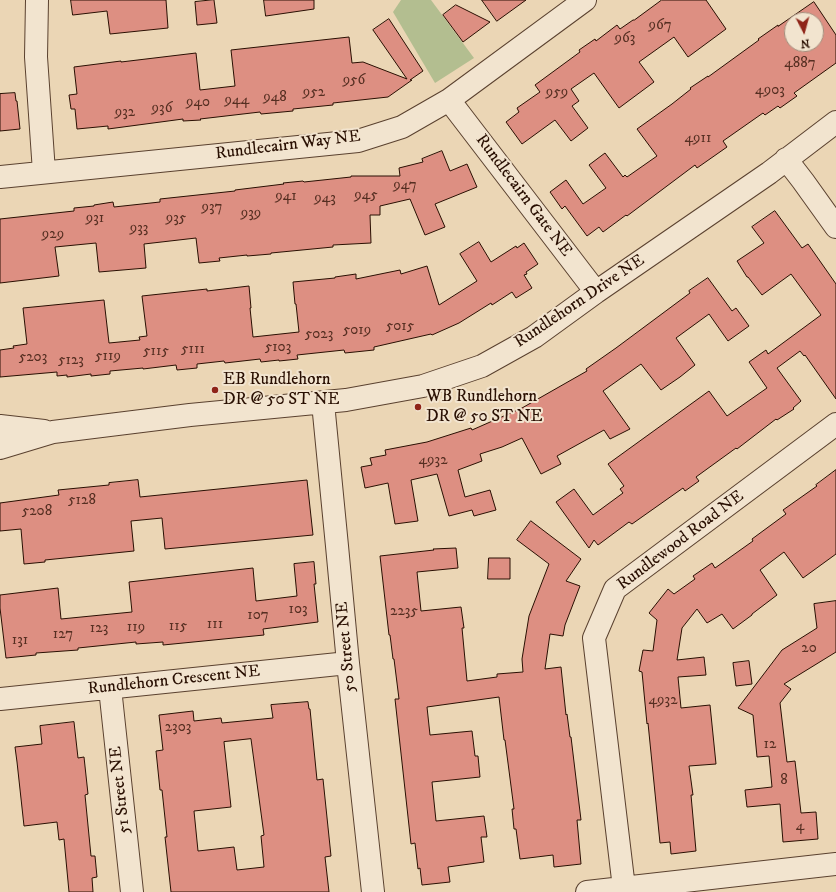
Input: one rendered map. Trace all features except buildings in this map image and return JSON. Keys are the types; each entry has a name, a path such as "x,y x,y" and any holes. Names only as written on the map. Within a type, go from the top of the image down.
{"street":[{"path":"37,0 36,57 44,172"},
{"name":"Rundlecairn Way NE","path":"0,177 358,141 402,127 449,100 585,0"},
{"name":"Rundlecairn Gate NE","path":"449,100 596,292"},
{"name":"Rundlehorn Drive NE","path":"0,448 53,432 190,415 346,400 424,386 482,366 534,337 596,292 769,173 836,122"},
{"path":"786,159 836,227"},
{"name":"50 Street NE","path":"323,403 348,663 373,892"},
{"name":"Rundlewood Road NE","path":"624,888 594,638 615,589 836,424"},
{"name":"Rundlehorn Drive NE","path":"0,426 53,432"},
{"name":"Rundlehorn Crescent NE","path":"0,699 348,663"},
{"name":"51 Street NE","path":"110,688 132,892"},
{"path":"587,892 836,864"}],"green space":[{"path":"401,0 431,0 474,58 435,83 393,12"}],"place":[{"name":"EB Rundlehorn DR @ 50 ST NE","path":"215,390"},
{"name":"WB Rundlehorn DR @ 50 ST NE","path":"418,407"}]}
